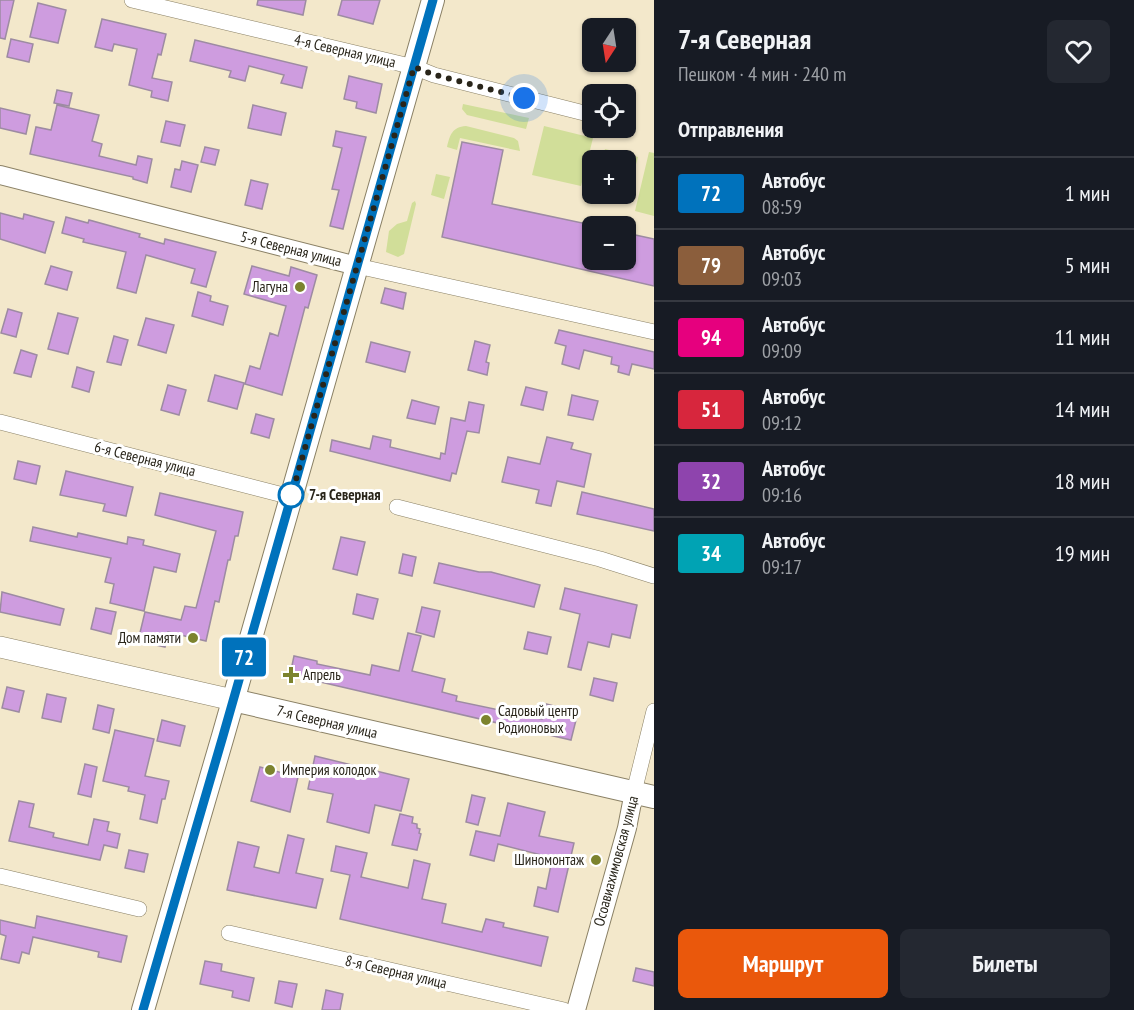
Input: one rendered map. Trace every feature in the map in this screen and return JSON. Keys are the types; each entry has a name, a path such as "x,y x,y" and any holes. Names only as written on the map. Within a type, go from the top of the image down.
{"main road":[{"path":"143,1010 433,0"},
{"name":"7-я Северная улица","path":"0,647 644,794"}],"street":[{"name":"4-я Северная улица","path":"132,0 414,67 435,75 582,112"},
{"name":"5-я Северная улица","path":"0,175 357,266 654,332"},
{"name":"6-я Северная улица","path":"0,422 291,497"},
{"path":"397,507 600,559 654,576"},
{"name":"Осоавиахимовская улица","path":"576,1010 627,828 644,794 654,711"},
{"path":"0,876 139,909"},
{"name":"8-я Северная улица","path":"229,933 564,1010"}],"green space":[{"path":"463,104 529,118 526,129 467,115 462,109"},
{"path":"466,126 514,138 518,141 520,151 460,138 457,150 447,147 452,132"},
{"path":"544,126 582,135 582,138 593,138 590,150 582,150 581,186 532,175"},
{"path":"649,152 654,153 654,216 635,211"},
{"path":"436,174 450,177 444,199 431,195"},
{"path":"415,201 404,254 398,257 386,252 389,231 397,224 407,221 412,203"}],"building":[{"path":"0,0 14,0 5,39 0,38"},
{"path":"258,0 306,0 303,15 257,5"},
{"path":"342,0 380,0 373,24 338,15"},
{"path":"38,3 66,10 58,43 30,37"},
{"path":"102,19 166,34 152,78 172,82 168,101 151,97 152,91 129,85 137,49 114,44 112,51 95,47"},
{"path":"11,39 33,44 29,62 7,57"},
{"path":"195,40 307,67 302,88 281,83 284,75 249,66 245,81 229,77 231,71 190,61"},
{"path":"349,76 382,84 376,113 356,108 357,102 344,99"},
{"path":"57,90 72,93 69,106 54,103"},
{"path":"57,105 99,115 92,141 102,144 99,156 136,165 138,156 152,159 147,183 133,179 133,177 30,154 36,127 51,130"},
{"path":"253,105 286,113 281,135 248,128"},
{"path":"0,108 30,115 26,134 0,128"},
{"path":"166,121 185,125 180,146 161,142"},
{"path":"336,131 366,137 343,229 330,226 339,190 332,189 342,148 333,146"},
{"path":"462,142 503,150 492,204 582,223 582,269 442,237"},
{"path":"205,147 219,150 215,165 201,162"},
{"path":"182,161 198,165 191,192 171,187 175,169 180,170"},
{"path":"251,180 268,184 262,209 245,205"},
{"path":"0,213 23,219 24,214 54,222 45,253 0,239"},
{"path":"66,217 88,223 89,220 140,234 139,237 164,244 165,239 216,252 206,287 191,283 195,269 146,255 136,293 117,288 126,252 83,242 84,239 62,233"},
{"path":"636,235 654,239 654,286 585,270 636,270"},
{"path":"51,266 72,272 67,290 45,284"},
{"path":"252,266 289,276 291,267 317,275 308,308 305,307 282,395 245,384 250,366 260,369 270,333 278,336 286,306 244,294"},
{"path":"385,288 406,293 403,309 381,303"},
{"path":"198,292 211,296 210,301 228,306 223,325 192,316"},
{"path":"8,309 22,313 16,337 1,333"},
{"path":"58,313 78,318 68,354 48,349"},
{"path":"146,318 174,325 166,353 138,345"},
{"path":"559,330 654,352 654,369 632,364 629,375 618,372 619,366 611,364 612,357 584,350 579,369 562,364 566,346 555,343"},
{"path":"114,336 128,340 121,365 107,362"},
{"path":"475,341 490,345 486,362 489,363 487,375 468,370"},
{"path":"371,342 410,352 405,372 366,362"},
{"path":"21,350 37,355 31,377 14,373"},
{"path":"77,367 94,372 89,392 72,387"},
{"path":"215,375 244,383 237,409 208,401"},
{"path":"168,385 186,390 179,415 161,410"},
{"path":"526,387 547,392 543,410 521,405"},
{"path":"572,395 598,401 593,420 568,415"},
{"path":"412,400 439,407 435,424 407,418"},
{"path":"469,402 484,405 479,433 467,431 456,474 452,473 450,481 330,451 332,440 370,449 373,436 391,440 390,447 440,459 441,453 445,454 451,418 465,421"},
{"path":"256,414 274,419 269,438 251,433"},
{"path":"547,437 573,443 571,449 591,454 584,487 557,481 551,506 536,503 539,490 502,482 508,457 540,464"},
{"path":"18,461 40,466 36,484 14,479"},
{"path":"66,471 133,487 126,516 103,511 105,504 60,495"},
{"path":"582,492 654,509 654,531 577,514"},
{"path":"160,493 243,512 238,536 235,536 230,560 228,560 219,602 215,601 206,641 168,632 165,647 138,641 145,612 181,620 185,606 196,608 216,531 155,515"},
{"path":"33,527 77,537 78,533 127,544 128,537 144,540 143,545 180,554 176,572 154,567 144,611 110,603 114,584 105,582 111,558 30,541"},
{"path":"341,537 365,542 357,575 333,569"},
{"path":"403,554 416,557 412,576 399,573"},
{"path":"439,563 479,572 491,572 540,585 534,607 434,583"},
{"path":"565,588 637,605 630,638 612,634 609,647 588,642 581,670 568,667 580,614 560,609"},
{"path":"2,592 64,609 60,625 0,612"},
{"path":"357,594 378,599 373,619 353,614"},
{"path":"422,607 440,611 434,637 416,632"},
{"path":"96,608 116,612 111,634 91,629"},
{"path":"528,632 551,637 547,654 524,649"},
{"path":"408,633 421,636 412,671 445,679 442,692 457,696 456,701 542,719 546,704 578,712 571,740 290,675 294,656 317,661 317,664 370,675 372,665 399,671"},
{"path":"594,678 617,683 613,701 590,695"},
{"path":"7,687 24,691 19,712 2,708"},
{"path":"47,694 66,698 61,722 42,718"},
{"path":"98,705 114,709 109,733 93,729"},
{"path":"162,720 185,726 180,746 157,741"},
{"path":"115,730 154,739 145,776 169,781 157,823 140,819 145,795 128,791 129,787 103,781"},
{"path":"315,756 409,779 401,811 375,805 369,833 327,822 333,794 308,789"},
{"path":"85,764 97,767 91,797 78,794"},
{"path":"260,767 298,777 290,812 251,801"},
{"path":"472,795 485,798 478,825 466,822"},
{"path":"19,801 34,804 29,827 54,833 53,837 88,845 94,819 109,822 107,831 120,834 117,848 104,845 100,860 9,841"},
{"path":"508,803 545,812 539,836 574,843 558,912 534,906 538,887 546,889 552,860 548,859 549,857 498,844 494,861 470,855 476,831 500,836"},
{"path":"400,814 413,817 412,823 417,824 417,828 420,829 417,850 392,845"},
{"path":"288,835 304,839 296,873 323,879 316,908 227,890 238,842 259,847 254,867 279,873"},
{"path":"336,846 367,853 361,877 408,888 414,860 430,864 422,899 446,904 442,923 482,932 486,919 504,923 503,927 548,937 541,966 340,919 350,875 331,871"},
{"path":"129,850 148,854 144,872 125,868"},
{"path":"37,916 127,936 121,962 98,957 99,952 33,937 29,954 22,952 19,963 1,959 6,936 0,934 0,920 35,928"},
{"path":"205,961 222,964 221,971 254,978 249,1001 232,997 233,991 200,984"},
{"path":"636,968 654,972 654,986 633,981"},
{"path":"279,981 297,984 292,1007 275,1003"},
{"path":"326,990 343,994 340,1010 322,1010"}],"bus line":[{"name":"72","path":"143,1010 433,0"}],"place":[{"name":"Лагуна","path":"300,287"},
{"name":"7-я Северная","path":"291,495"},
{"name":"Дом памяти","path":"193,638"},
{"name":"Апрель","path":"291,675"},
{"name":"Садовый центр Родионовых","path":"486,720"},
{"name":"Империя колодок","path":"270,770"},
{"name":"Шиномонтаж","path":"596,860"}],"route":[{"path":"291,495 291,497 414,67 435,75 524,98"}]}
